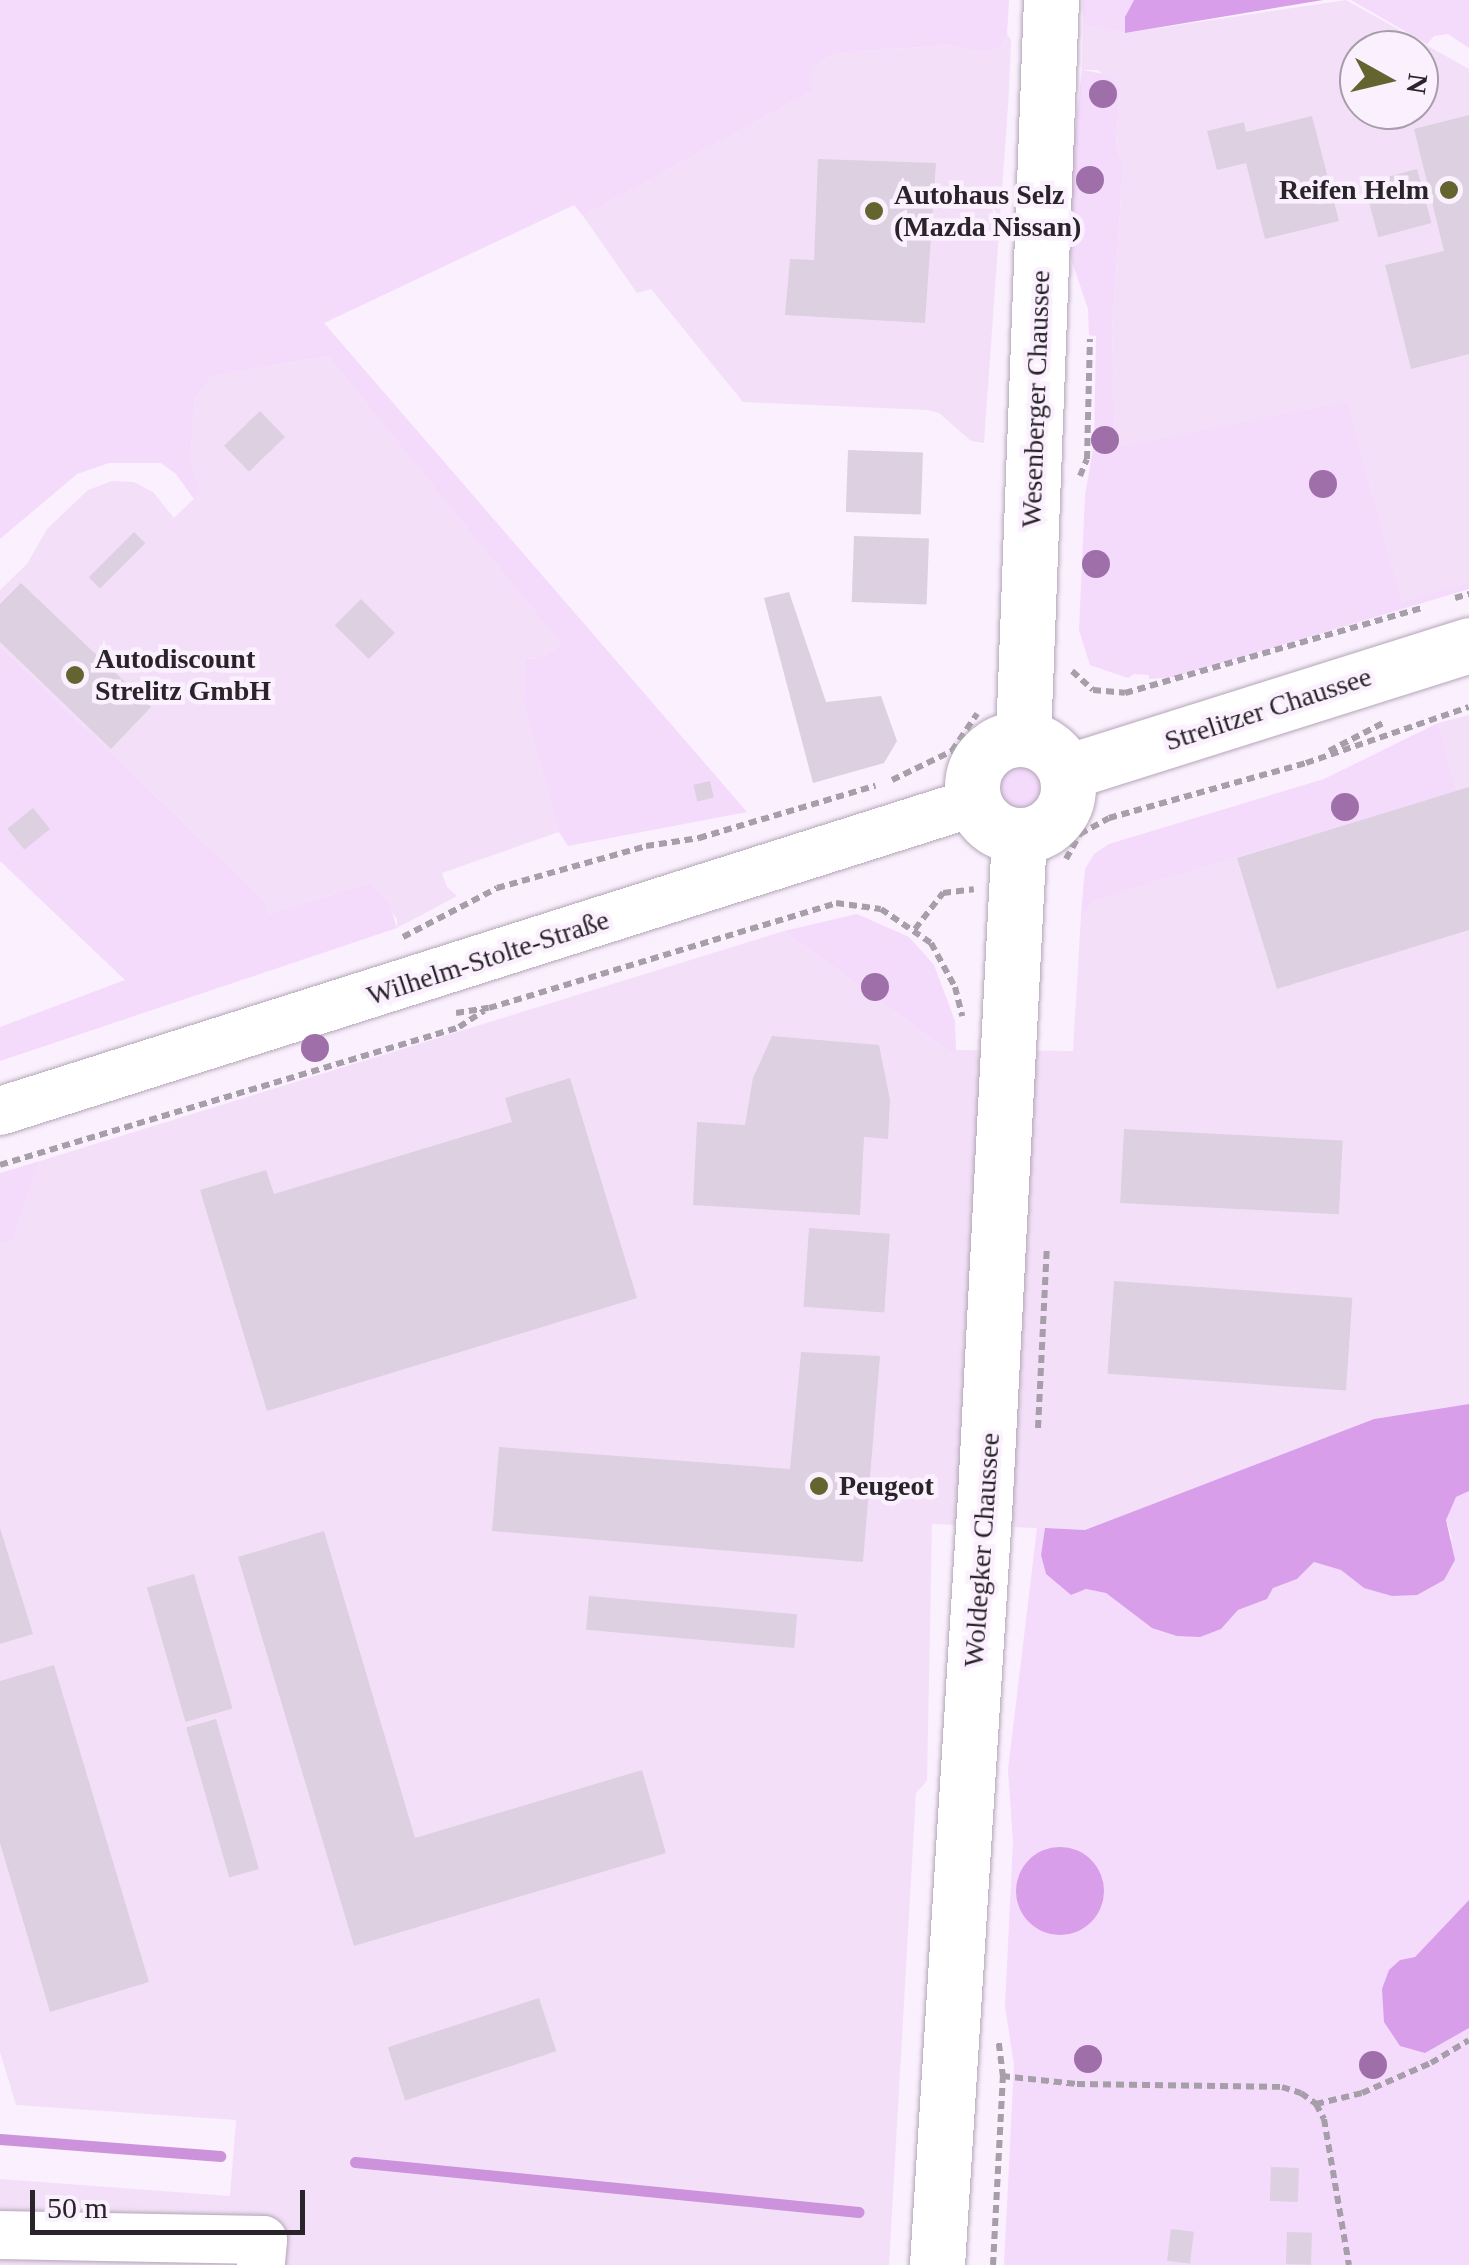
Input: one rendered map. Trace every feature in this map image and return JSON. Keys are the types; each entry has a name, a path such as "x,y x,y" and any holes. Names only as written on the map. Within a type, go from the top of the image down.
{"main road":[{"name":"Wesenberger Chaussee","path":"1023,738 1050,0"},
{"name":"Strelitzer Chaussee","path":"1067,772 1460,622"},
{"path":"1023,738 1054,752 1067,772 1068,795 1059,816 1042,831 1019,836 986,822 974,802 973,779 982,758 1000,743 1023,738"},
{"name":"Woldegker Chaussee","path":"937,2265 990,1422 1019,836"}],"street":[{"name":"Wilhelm-Stolte-Straße","path":"0,1111 974,802"},
{"path":"0,2235 263,2240 261,2265"}],"path":[{"path":"1460,622 1469,594"},
{"path":"1080,683 1107,692 1150,689 1432,605"},
{"path":"1063,866 1080,834 1109,818 1306,763 1469,706"},
{"path":"400,938 498,888 646,846 699,838 918,771 952,751 980,707"},
{"path":"0,1165 459,1027 489,1008 806,910 861,904 900,918 914,929 942,894"},
{"path":"1316,2104 1362,2093 1431,2063 1469,2040"},
{"path":"949,2072 1077,2084 1282,2087 1316,2104 1324,2119 1349,2265"}],"shaded area":[{"path":"0,0 1009,0 1007,34 1000,48 982,52 949,45 835,53 812,68 812,91 583,216 574,205 324,323 747,812 568,846 559,832 524,705 525,659 544,658 562,644 328,356 212,376 195,399 190,460 201,492 194,499 176,474 161,463 109,463 77,474 0,539"},
{"path":"1083,0 1134,0 1125,17 1125,33 1083,25"},
{"path":"1134,0 1323,0 1125,33 1125,17"},
{"path":"1346,0 1399,30 1339,30 1339,130 1439,130 1439,52 1469,69 1469,583 1402,604 1347,401 1115,449 1112,332 1123,167 1116,145 1120,88 1098,70 1082,70 1083,25 1125,33"},
{"path":"1351,0 1469,0 1469,48 1448,34 1439,35 1439,30 1403,30"},
{"path":"1007,34 1011,40 1009,92 984,443 971,441 939,413 927,410 743,402 651,289 637,293 583,216 812,91 812,68 835,53 950,45 982,52 1000,48"},
{"path":"1082,70 1109,75 1120,88 1116,145 1123,167 1112,332 1115,448 1347,401 1402,603 1469,583 1469,589 1175,677 1149,679 1149,675 1134,674 1128,678 1090,665 1079,630 1085,495 1094,444 1096,336 1089,335 1088,309 1070,256 1071,167"},
{"path":"328,356 563,644 544,658 525,659 524,705 559,832 442,873 447,887 457,896 397,928 397,919 369,883 269,914 265,901 0,646 0,590 27,564 47,529 88,490 112,481 134,482 153,492 174,518 201,492 190,460 195,399 212,376"},
{"path":"0,646 265,901 269,914 369,883 390,906 397,928 0,1061 0,1027 125,980 0,861"},
{"path":"1469,715 1469,1404 1374,1419 1085,1530 932,1524 927,1781 916,1793 889,2265 0,2265 0,2179 230,2196 236,2120 16,2105 0,2052 0,1244 13,1240 40,1161 784,931 947,1050 1073,1051 1081,915 1093,900 1457,791 1438,723"},
{"path":"1438,723 1457,791 1094,900 1081,915 1085,869 1094,854 1109,844 1324,779"},
{"path":"1021,757 1043,766 1052,788 1043,810 1021,819 999,810 990,788 999,766"},
{"path":"857,914 909,937 934,965 955,1021 956,1051 947,1050 784,931"},
{"path":"40,1161 13,1240 0,1244 0,1173"},
{"path":"1469,1404 1469,1491 1456,1497 1446,1520 1455,1560 1444,1580 1417,1595 1392,1596 1364,1588 1341,1570 1314,1562 1297,1579 1273,1588 1267,1599 1238,1610 1221,1629 1200,1637 1177,1636 1152,1628 1106,1593 1086,1589 1071,1595 1046,1574 1041,1555 1045,1528 1085,1530 1374,1419"},
{"path":"1469,1491 1469,1900 1415,1957 1400,1960 1425,2053 1469,2028 1469,2265 1004,2265 1014,2065 1005,2006 1013,1842 1008,1770 1037,1528 1045,1528 1041,1555 1046,1574 1071,1595 1086,1589 1106,1593 1152,1628 1221,1629 1238,1610 1267,1599 1273,1588 1297,1579 1314,1562 1341,1570 1364,1588 1452,1539 1446,1520 1449,1508 1456,1497"},
{"path":"1060,1847 1091,1860 1104,1891 1091,1922 1060,1935 1029,1922 1016,1891 1029,1860"},
{"path":"1469,1900 1469,2028 1425,2053 1400,2046 1384,2022 1382,1989 1389,1970 1400,1960 1415,1957"}],"building":[{"name":"Reifen Helm","path":"1469,115 1469,354 1411,369 1385,265 1444,251 1414,130 1439,130 1439,123"},
{"path":"1312,116 1339,221 1265,239 1246,163 1217,170 1207,131 1244,122 1246,132"},
{"name":"Autohaus Selz (Mazda Nissan)","path":"818,159 936,163 925,323 785,315 790,259 814,260"},
{"path":"1417,169 1431,223 1378,237 1364,183"},
{"path":"260,411 285,437 249,472 224,446"},
{"path":"848,450 923,453 921,515 846,512"},
{"path":"134,532 145,543 100,589 89,577"},
{"path":"854,536 929,539 927,605 852,602"},
{"name":"Autodiscount Strelitz GmbH","path":"21,583 151,707 111,749 0,642 0,604"},
{"path":"789,592 826,702 881,696 897,741 884,763 813,783 764,598"},
{"path":"361,599 395,633 369,659 335,625"},
{"path":"710,781 714,798 697,801 693,785"},
{"path":"1469,787 1469,930 1277,989 1237,858"},
{"path":"33,808 50,829 24,850 7,829"},
{"path":"772,1036 879,1045 890,1100 888,1139 864,1137 860,1215 693,1205 697,1122 745,1125 753,1078"},
{"path":"570,1078 637,1298 267,1411 200,1190 266,1170 274,1194 512,1122 505,1098"},
{"path":"1124,1129 1343,1140 1339,1214 1120,1203"},
{"path":"809,1228 890,1234 884,1312 803,1307"},
{"path":"1114,1281 1352,1298 1346,1390 1108,1374"},
{"path":"801,1352 880,1356 863,1562 492,1531 499,1447 790,1469"},
{"path":"0,1528 33,1634 0,1644"},
{"path":"324,1531 415,1838 642,1770 666,1853 354,1946 238,1557"},
{"path":"194,1574 233,1709 185,1722 147,1588"},
{"path":"589,1596 797,1614 794,1648 586,1630"},
{"path":"54,1665 149,1982 50,2012 0,1843 0,1681"},
{"path":"216,1719 259,1869 229,1878 186,1728"},
{"path":"539,1998 556,2051 405,2100 388,2047"},
{"path":"1271,2167 1299,2168 1298,2202 1270,2201"},
{"path":"1171,2229 1194,2232 1190,2264 1167,2261"},
{"path":"1287,2232 1312,2233 1311,2265 1286,2264"}],"waterway":[{"path":"0,2139 220,2156"},
{"path":"355,2162 859,2212"}],"place":[{"name":"Reifen Helm","path":"1449,190"},
{"name":"Autohaus Selz (Mazda Nissan)","path":"874,211"},
{"name":"Autodiscount Strelitz GmbH","path":"75,675"},
{"name":"Peugeot","path":"819,1486"}]}
